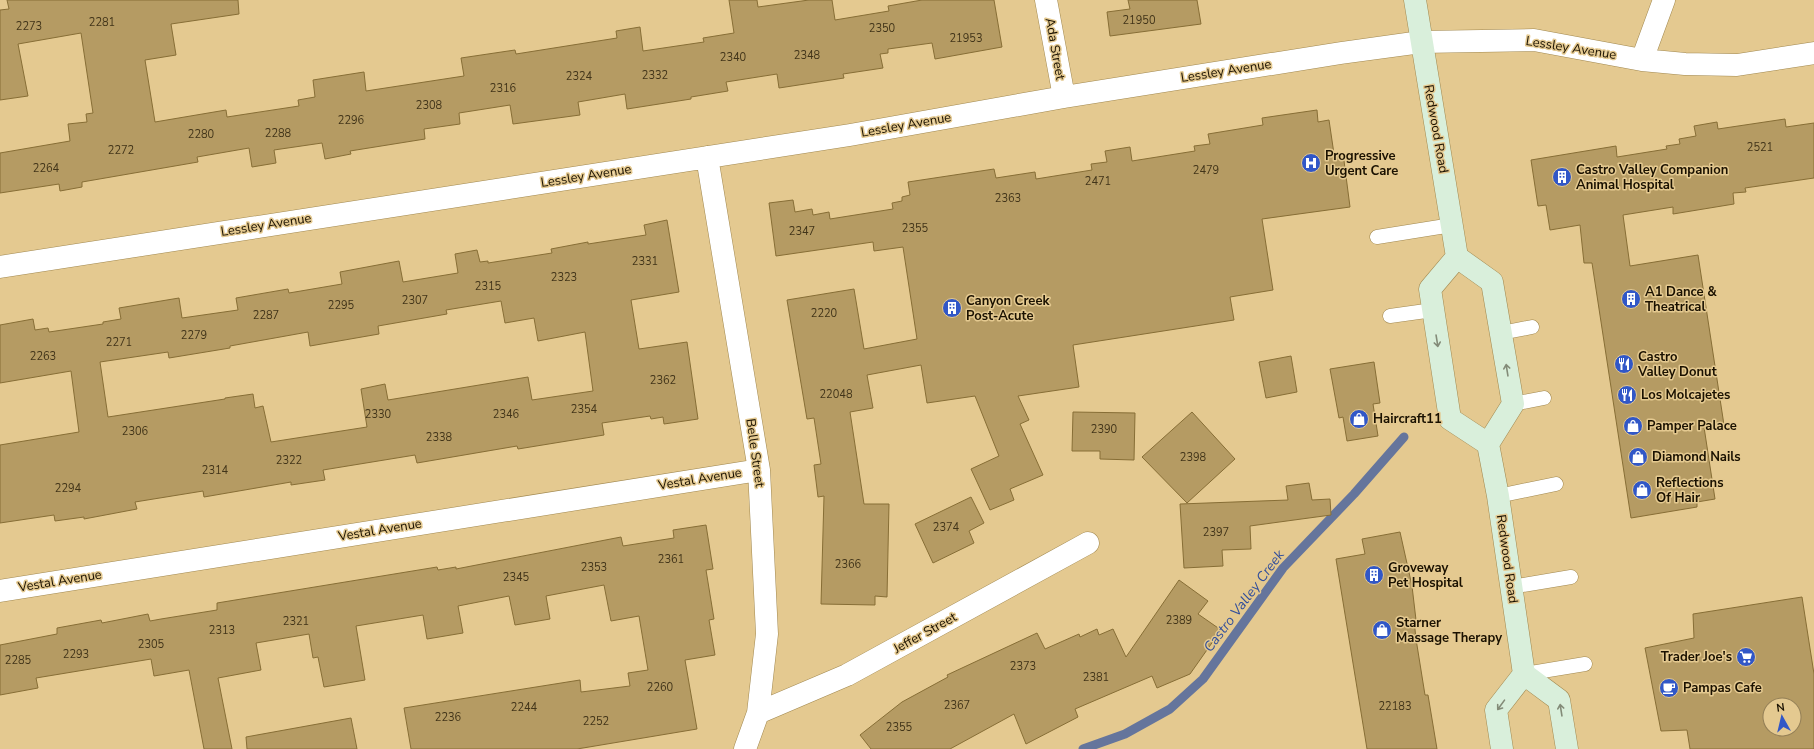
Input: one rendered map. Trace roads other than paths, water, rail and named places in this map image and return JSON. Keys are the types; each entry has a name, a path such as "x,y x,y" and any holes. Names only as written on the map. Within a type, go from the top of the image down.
{"main road":[{"name":"Redwood Road","path":"1415,0 1457,257"},
{"path":"1457,257 1492,282 1513,404 1488,444 1450,419 1432,310 1430,289 1457,257"},
{"name":"Redwood Road","path":"1488,444 1498,496 1524,674"},
{"path":"1502,749 1496,710 1524,674 1559,700 1567,749"}],"street":[{"name":"Ada Street","path":"1046,0 1064,98"},
{"path":"1642,60 1664,0"},
{"name":"Lessley Avenue","path":"0,267 850,135 1064,98 1341,53 1421,42 1534,40 1642,60 1686,64 1737,65 1814,53"},
{"name":"Belle Street","path":"707,157 759,470 767,634 758,713 745,749"},
{"name":"Vestal Avenue","path":"0,591 759,470"},
{"name":"Jeffer Street","path":"758,713 847,675 1088,543"}],"lane":[{"path":"1377,236 1452,225"},
{"path":"1390,316 1432,310"},
{"path":"1501,333 1532,327"},
{"path":"1513,404 1544,398"},
{"path":"1498,496 1556,484"},
{"path":"1511,587 1571,578"},
{"path":"1524,674 1585,664"}],"waterway":[{"name":"Castro Valley Creek","path":"1083,749 1125,734 1170,709 1203,679 1283,568 1354,494 1404,437"}],"place":[{"name":"Progressive Urgent Care","path":"1311,163"},
{"name":"Castro Valley Companion Animal Hospital","path":"1562,177"},
{"name":"A1 Dance & Theatrical","path":"1631,299"},
{"name":"Canyon Creek Post-Acute","path":"952,308"},
{"name":"Castro Valley Donut","path":"1624,364"},
{"name":"Los Molcajetes","path":"1627,395"},
{"name":"Haircraft11","path":"1359,419"},
{"name":"Pamper Palace","path":"1633,426"},
{"name":"Diamond Nails","path":"1638,457"},
{"name":"Reflections Of Hair","path":"1642,490"},
{"name":"Groveway Pet Hospital","path":"1374,575"},
{"name":"Starner Massage Therapy","path":"1382,630"},
{"name":"Trader Joe's","path":"1746,657"},
{"name":"Pampas Cafe","path":"1669,688"}]}
